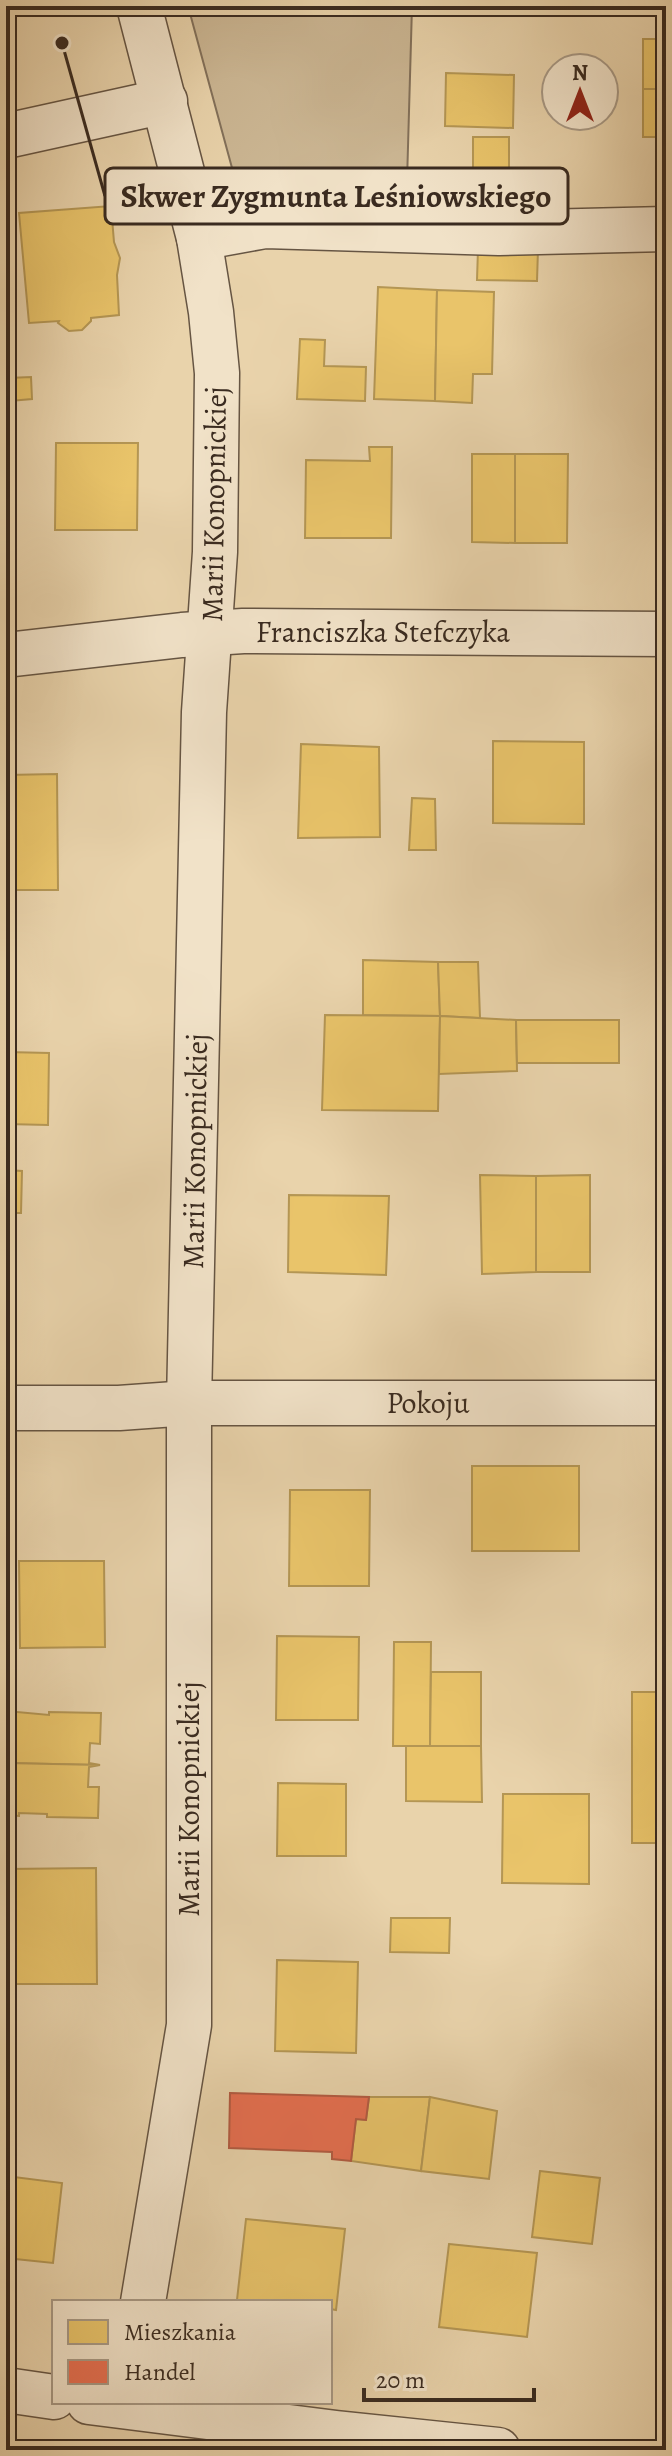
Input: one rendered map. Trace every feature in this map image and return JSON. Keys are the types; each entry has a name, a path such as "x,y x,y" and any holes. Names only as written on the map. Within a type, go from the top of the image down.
{"street":[{"name":"Marii Konopnickiej","path":"139,6 199,238 217,373 211,633 204,712 189,1403 189,2025 143,2300"},
{"path":"6,136 165,101"},
{"path":"199,238 265,226 499,233 666,229"},
{"name":"Franciszka Stefczyka","path":"6,655 211,633 666,634"},
{"name":"Pokoju","path":"6,1408 119,1408 189,1403 666,1403"},
{"path":"6,2390 52,2397"},
{"path":"116,2404 498,2450"}],"shaded area":[{"path":"188,6 412,6 406,217 244,212"}],"building: Mieszkania":[{"path":"643,39 666,39 666,89 643,89"},
{"path":"446,73 514,75 513,128 445,126"},
{"path":"643,89 666,89 666,137 643,137"},
{"path":"473,137 509,137 509,189 473,189"},
{"path":"111,206 114,242 120,258 117,275 119,315 91,318 82,330 69,331 59,321 29,323 19,213"},
{"path":"478,249 538,249 537,281 477,280"},
{"path":"378,287 437,290 435,401 374,399"},
{"path":"437,290 494,292 492,374 473,374 472,403 435,401"},
{"path":"300,339 325,340 324,366 366,367 365,401 297,399"},
{"path":"31,377 32,399 10,401 8,378"},
{"path":"56,443 138,443 137,530 55,530"},
{"path":"369,447 392,447 391,538 305,538 306,460 370,461"},
{"path":"472,454 515,454 515,543 472,542"},
{"path":"515,454 568,454 567,543 515,543"},
{"path":"662,462 666,462 666,541 661,541"},
{"path":"493,741 584,742 584,824 493,823"},
{"path":"301,744 379,747 380,837 298,838"},
{"path":"57,774 58,890 6,890 6,775"},
{"path":"412,798 435,799 436,850 409,850"},
{"path":"363,960 438,962 440,1016 363,1015"},
{"path":"438,962 478,962 480,1018 440,1016"},
{"path":"325,1015 440,1016 438,1111 322,1110"},
{"path":"440,1016 516,1020 517,1071 439,1074"},
{"path":"516,1020 619,1020 619,1063 517,1063"},
{"path":"6,1052 49,1053 48,1125 6,1124"},
{"path":"6,1170 22,1171 21,1213 6,1213"},
{"path":"480,1175 536,1176 536,1272 482,1274"},
{"path":"590,1175 590,1272 536,1272 536,1176"},
{"path":"289,1195 389,1196 386,1275 288,1272"},
{"path":"472,1466 579,1466 579,1551 472,1551"},
{"path":"290,1490 370,1490 369,1586 289,1586"},
{"path":"663,1491 666,1491 666,1616 663,1616"},
{"path":"19,1561 104,1561 105,1647 20,1648"},
{"path":"277,1636 359,1637 358,1720 276,1720"},
{"path":"394,1642 431,1642 430,1746 393,1746"},
{"path":"431,1672 481,1672 481,1746 430,1746"},
{"path":"632,1692 666,1692 666,1843 632,1843"},
{"path":"6,1711 49,1715 49,1712 101,1713 100,1744 90,1743 89,1763 100,1765 6,1763"},
{"path":"406,1746 481,1746 482,1802 406,1801"},
{"path":"6,1763 100,1765 89,1767 88,1787 99,1787 98,1818 19,1813 19,1816 6,1815"},
{"path":"278,1783 346,1784 346,1856 277,1856"},
{"path":"503,1794 589,1794 589,1884 502,1883"},
{"path":"96,1868 97,1984 6,1984 6,1869"},
{"path":"391,1918 450,1918 449,1953 390,1952"},
{"path":"277,1960 358,1962 356,2053 275,2051"},
{"path":"369,2097 430,2097 421,2171 351,2161 356,2119 366,2120"},
{"path":"430,2097 497,2111 489,2179 421,2171"},
{"path":"540,2171 600,2178 592,2244 532,2237"},
{"path":"6,2176 62,2183 53,2263 6,2258"},
{"path":"246,2219 345,2229 336,2310 332,2309 332,2300 237,2300"},
{"path":"449,2244 537,2253 527,2337 439,2327"}],"building: Handel":[{"path":"230,2093 369,2097 366,2120 356,2119 351,2161 332,2159 332,2152 229,2148"}],"place":[{"name":"Skwer Zygmunta Leśniowskiego","path":"62,43"}]}
